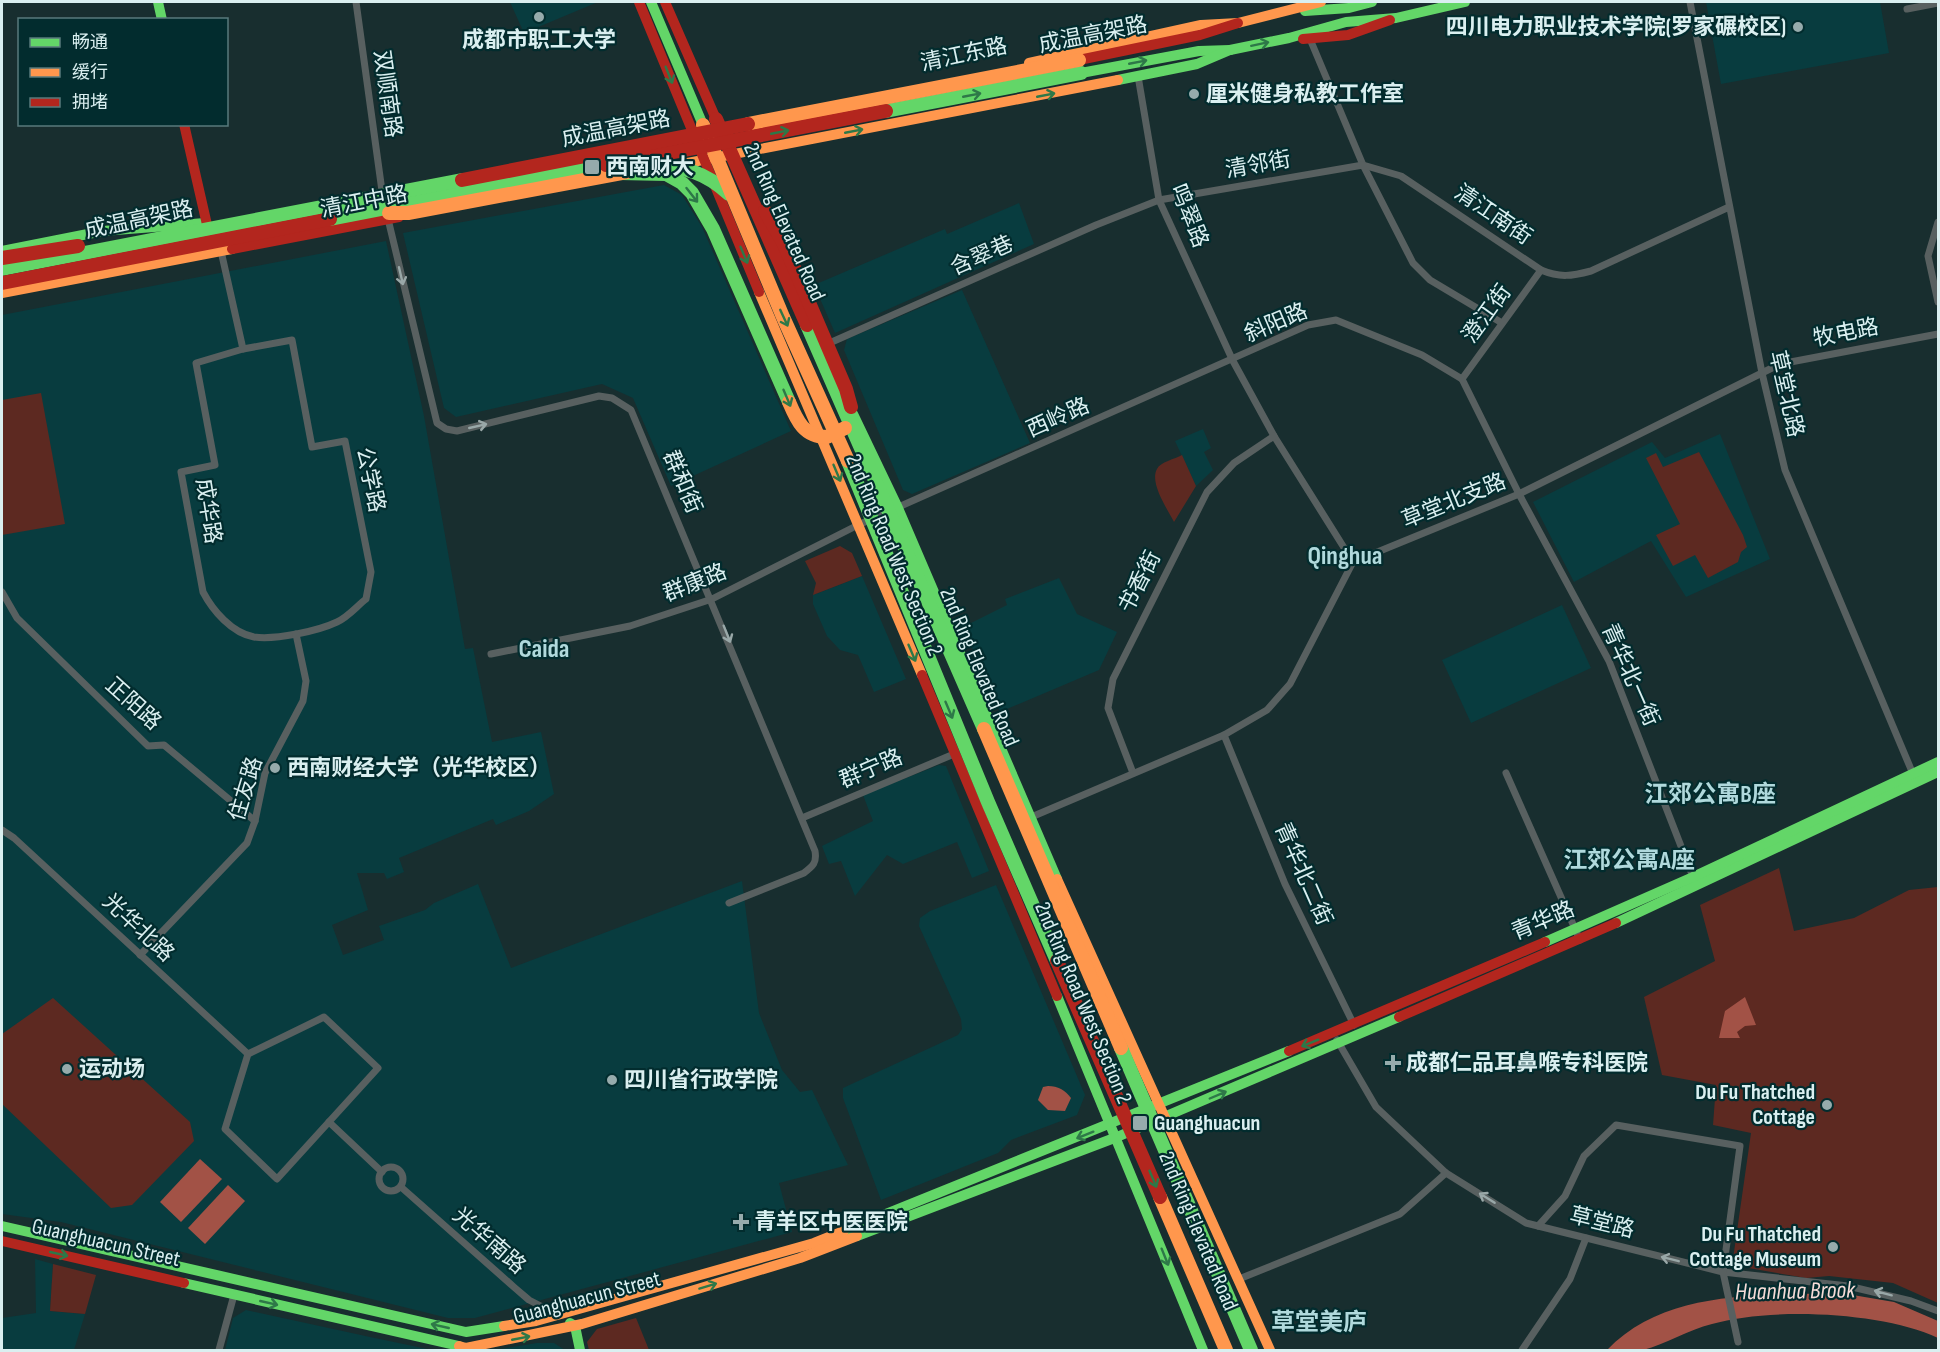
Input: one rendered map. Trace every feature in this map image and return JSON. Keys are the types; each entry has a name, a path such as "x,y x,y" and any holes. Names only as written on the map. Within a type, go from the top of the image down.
{"main road":[{"path":"158,2 162,18"},
{"name":"2nd Ring Road West Section 2","path":"639,2 692,133 1115,1131 1203,1350"},
{"name":"2nd Ring Elevated Road","path":"651,2 783,317 837,433 983,791 1225,1349"},
{"name":"2nd Ring Elevated Road","path":"665,2 895,523 1251,1350"},
{"name":"2nd Ring Road West Section 2","path":"670,2 724,126 734,156 820,347 898,508 1029,818 1270,1350"},
{"name":"清江东路","path":"724,126 1202,25 1238,23 1321,2"},
{"name":"清江东路","path":"1284,12 1349,8 1372,2"},
{"path":"620,173 666,174 682,183 692,193 713,229 799,425 812,436 829,438 844,430 850,401 783,242 734,156 1197,64 1230,50 1289,38 1346,22 1396,18 1465,2"},
{"path":"1289,38 1310,39 1338,36 1374,28 1396,18"},
{"name":"成温高架路","path":"2,284 1080,67 1238,23"},
{"name":"成温高架路","path":"2,269 170,234 1080,67 1199,51 1230,50"},
{"path":"184,126 205,224 221,251"},
{"name":"清江中路","path":"2,264 724,126"},
{"name":"清江中路","path":"2,293 734,156"},
{"path":"360,213 408,213 661,166 685,166 705,174 733,198"},
{"name":"清江中路","path":"2,251 103,231 205,224"},
{"path":"2,258 48,249 170,234"},
{"name":"青华路","path":"1336,1039 1354,1025 1578,935 1938,762"},
{"name":"青华路","path":"1161,1112 1578,935 1938,772"},
{"name":"Guanghuacun Street","path":"2,1241 466,1348 575,1326 800,1258 1161,1112"},
{"name":"Guanghuacun Street","path":"2,1226 466,1332 536,1321 814,1243 1115,1131"},
{"path":"558,1315 575,1326 580,1350"}],"street":[{"name":"双顺南路","path":"356,2 382,191"},
{"name":"草堂北路","path":"1690,2 1762,373 1792,490 1913,774"},
{"path":"1907,9 1938,3"},
{"path":"1310,39 1363,165 1413,263 1430,280 1502,323"},
{"name":"鸣翠路","path":"1138,76 1159,200 1233,360"},
{"name":"清江南街","path":"1363,165 1401,176 1541,270 1555,276 1568,277 1591,271 1729,207"},
{"name":"清邻街","path":"1159,200 1363,165"},
{"name":"含翠巷","path":"820,347 1096,225 1159,200"},
{"name":"群和街","path":"388,219 437,423 446,429 457,431 599,396 622,402 631,410 712,599 815,851 814,866 804,873 729,903"},
{"path":"1938,222 1928,256 1938,302"},
{"path":"221,251 243,349"},
{"name":"澄江街","path":"1462,379 1541,270"},
{"name":"斜阳路","path":"1353,562 1274,436 1233,360 1308,325 1336,321 1422,355 1462,379"},
{"name":"牧电路","path":"1762,373 1780,364 1938,334"},
{"name":"公学路","path":"243,349 292,340 312,447 345,441 371,572 366,598 340,621 296,634"},
{"name":"成华路","path":"243,349 196,363 215,465 181,472 201,581 212,609 236,628 254,637 296,634"},
{"name":"西岭路","path":"898,508 1233,360"},
{"name":"草堂北支路","path":"1353,562 1519,494 1762,373"},
{"path":"1462,379 1519,494"},
{"name":"书香街","path":"1133,773 1108,708 1113,679 1208,492 1234,463 1274,436"},
{"name":"青华北一街","path":"1519,494 1609,662 1693,878"},
{"name":"群康路","path":"491,654 630,626 712,599 858,525 898,508"},
{"path":"1029,818 1224,735 1256,718 1285,690 1353,562"},
{"name":"正阳路","path":"2,592 17,618 148,746 164,745 255,821"},
{"name":"住友路","path":"140,955 247,843 255,821 265,773 303,701 306,681 296,634"},
{"name":"青华北二街","path":"1224,735 1285,884 1354,1025"},
{"name":"群宁路","path":"802,818 954,754"},
{"path":"1506,773 1578,935"},
{"name":"光华北路","path":"2,830 14,838 248,1054"},
{"path":"324,1017 378,1068 328,1122 277,1179 225,1129 248,1054 324,1017"},
{"name":"草堂路","path":"1336,1039 1377,1107 1446,1173 1526,1223 1723,1272 1857,1287 1911,1301 1938,1311"},
{"path":"328,1122 382,1172"},
{"path":"1538,1226 1565,1196 1584,1156 1616,1125 1740,1146 1723,1272 1738,1342"},
{"path":"388,1167 399,1170 404,1176 401,1187 394,1192 382,1188 379,1180 382,1172 388,1167"},
{"path":"1239,1279 1400,1214 1446,1173"},
{"name":"光华南路","path":"401,1187 529,1300 558,1315"},
{"path":"1522,1350 1569,1279 1586,1238"},
{"path":"219,1350 234,1295"}],"shaded area":[{"name":"成都市职工大学","path":"510,2 598,2 524,33"},
{"name":"四川电力职业技术学院(罗家碾校区)","path":"1706,2 1880,2 1889,53 1721,84"},
{"path":"664,185 682,195 702,227 791,431 671,486 633,398 602,384 456,417 444,408 403,233"},
{"path":"1019,203 1034,244 835,333 814,285 945,229 947,234"},
{"name":"西南财经大学（光华校区）","path":"386,241 424,416 465,649 473,648 492,742 541,732 554,794 529,811 496,825 493,819 399,858 404,872 387,879 384,873 357,873 368,910 332,925 343,955 384,940 379,926 425,910 434,903 478,884 511,968 742,881 759,1013 782,1070 800,1092 812,1090 848,1165 779,1183 792,1232 475,1318 448,1318 61,1222 2,1214 2,315"},
{"path":"962,290 1030,443 912,494 903,490 844,350 847,339"},
{"path":"41,393 65,524 2,535 2,400"},
{"path":"1203,429 1211,448 1204,452 1213,470 1196,486 1175,441"},
{"path":"1720,434 1770,559 1686,597 1651,541 1574,582 1533,502 1652,442 1665,458"},
{"path":"1699,452 1743,535 1747,547 1741,552 1738,562 1708,578 1695,555 1673,566 1656,535 1680,524 1646,458 1656,453 1663,467"},
{"path":"1182,455 1196,486 1174,522 1157,489 1155,475 1161,464"},
{"path":"840,546 852,553 862,576 813,595 816,583 805,561"},
{"path":"862,576 906,679 874,692 858,655 840,650 827,636 813,604 813,595"},
{"path":"1059,578 1077,614 1117,632 1099,670 1000,712 963,627 1007,605 1005,599"},
{"path":"1562,605 1591,668 1471,723 1442,660"},
{"path":"939,765 946,766 989,871 972,878 957,842 903,864 887,855 855,896 841,861 829,864 822,846 873,821 863,795"},
{"name":"Du Fu Thatched Cottage","path":"1779,868 1794,931 1854,918 1909,890 1938,887 1938,1303 1893,1283 1829,1276 1806,1278 1737,1266 1733,1259 1751,1133 1713,1125 1716,1085 1662,1075 1644,997 1715,961 1700,905"},
{"path":"996,885 1085,1095 1077,1115 1011,1140 998,1153 881,1200 843,1098 843,1088 958,1035 962,1029 961,1019 919,926 920,918 930,911"},
{"path":"1745,997 1756,1025 1745,1026 1737,1032 1740,1038 1719,1038 1725,1011"},
{"name":"运动场","path":"53,998 190,1122 194,1141 132,1205 111,1208 2,1104 2,1034"},
{"path":"1043,1087 1061,1089 1071,1098 1065,1111 1048,1110 1038,1100"},
{"path":"200,1159 222,1179 181,1222 160,1202"},
{"path":"228,1185 245,1201 205,1244 188,1228"},
{"path":"35,1259 53,1264 50,1311 85,1314 74,1350 2,1350 2,1318 36,1313"},
{"path":"53,1264 96,1275 85,1314 50,1311"},
{"path":"1841,1293 1894,1302 1938,1321 1938,1338 1888,1322 1858,1318 1795,1314 1765,1315 1712,1324 1643,1350 1607,1350 1631,1330 1657,1315 1686,1306 1717,1299 1748,1296"},
{"path":"246,1310 432,1350 225,1350 233,1318"},
{"path":"636,1318 649,1350 589,1350 587,1342 597,1329"},
{"path":"537,1343 554,1343 565,1350 494,1350"}],"traffic: fast":[{"path":"158,2 162,18"},
{"path":"651,2 703,125"},
{"path":"1305,11 1349,8 1372,2"},
{"path":"1118,80 1197,64 1230,50 1289,38 1346,22 1396,18 1465,2"},
{"path":"1081,73 1199,51 1230,50"},
{"path":"886,111 1081,73"},
{"path":"330,219 606,165"},
{"path":"652,167 674,167 694,172 712,181 729,194"},
{"path":"620,173 666,174 682,183 692,193 713,229 789,402"},
{"path":"2,269 462,180"},
{"path":"2,251 103,231 205,223"},
{"path":"807,325 984,729"},
{"path":"853,414 898,508 1057,879"},
{"path":"848,461 988,802 1057,961"},
{"path":"1545,942 1693,877 1938,762"},
{"path":"1616,923 1938,772"},
{"path":"1057,996 1203,1350"},
{"path":"857,1236 1117,1137 1399,1017"},
{"path":"1121,1048 1251,1350"},
{"path":"844,1231 1289,1051"},
{"path":"2,1226 466,1332 504,1326"},
{"path":"184,1283 459,1346"},
{"path":"570,1323 575,1326 580,1350"}],"traffic: slow":[{"path":"1029,63 1201,25 1238,23 1321,2"},
{"path":"748,124 1079,60"},
{"path":"677,165 1118,80"},
{"path":"703,125 783,317 848,461"},
{"path":"389,213 408,213 627,172"},
{"path":"2,293 232,249"},
{"path":"759,292 922,675"},
{"path":"789,402 802,427 812,434 827,437 845,428"},
{"path":"984,729 1121,1048"},
{"path":"1057,879 1270,1350"},
{"path":"1160,1197 1226,1350"},
{"path":"504,1326 536,1321 814,1243 844,1231"},
{"path":"459,1346 466,1348 582,1324 800,1258 857,1236"}],"traffic: jam":[{"path":"639,2 759,292"},
{"path":"665,2 716,119"},
{"path":"1303,39 1348,35 1390,20"},
{"path":"1079,60 1200,35 1238,23"},
{"path":"606,165 886,111"},
{"path":"716,119 807,325"},
{"path":"462,180 748,124"},
{"path":"184,126 208,229"},
{"path":"765,211 783,242 846,389 851,407"},
{"path":"232,249 399,217"},
{"path":"2,283 330,219"},
{"path":"2,258 78,246"},
{"path":"922,675 1057,996"},
{"path":"1399,1017 1616,923"},
{"path":"1289,1051 1545,942"},
{"path":"1057,961 1160,1197"},
{"path":"2,1241 184,1283"}],"place":[{"name":"成都市职工大学","path":"539,17"},
{"name":"四川电力职业技术学院(罗家碾校区)","path":"1798,27"},
{"name":"厘米健身私教工作室","path":"1194,94"},
{"name":"西南财大","path":"592,167"},
{"name":"西南财经大学（光华校区）","path":"275,768"},
{"name":"成都仁品耳鼻喉专科医院","path":"1393,1063"},
{"name":"运动场","path":"67,1069"},
{"name":"四川省行政学院","path":"612,1080"},
{"name":"Du Fu Thatched Cottage","path":"1827,1105"},
{"name":"Guanghuacun","path":"1140,1123"},
{"name":"青羊区中医医院","path":"741,1222"},
{"name":"Du Fu Thatched Cottage Museum","path":"1833,1247"}],"district":[{"name":"Qinghua","path":"1345,556"},
{"name":"Caida","path":"544,649"},
{"name":"江郊公寓B座","path":"1710,794"},
{"name":"江郊公寓A座","path":"1629,860"},
{"name":"草堂美庐","path":"1319,1322"}],"water label":[{"name":"Huanhua Brook","path":"1795,1291"}]}
